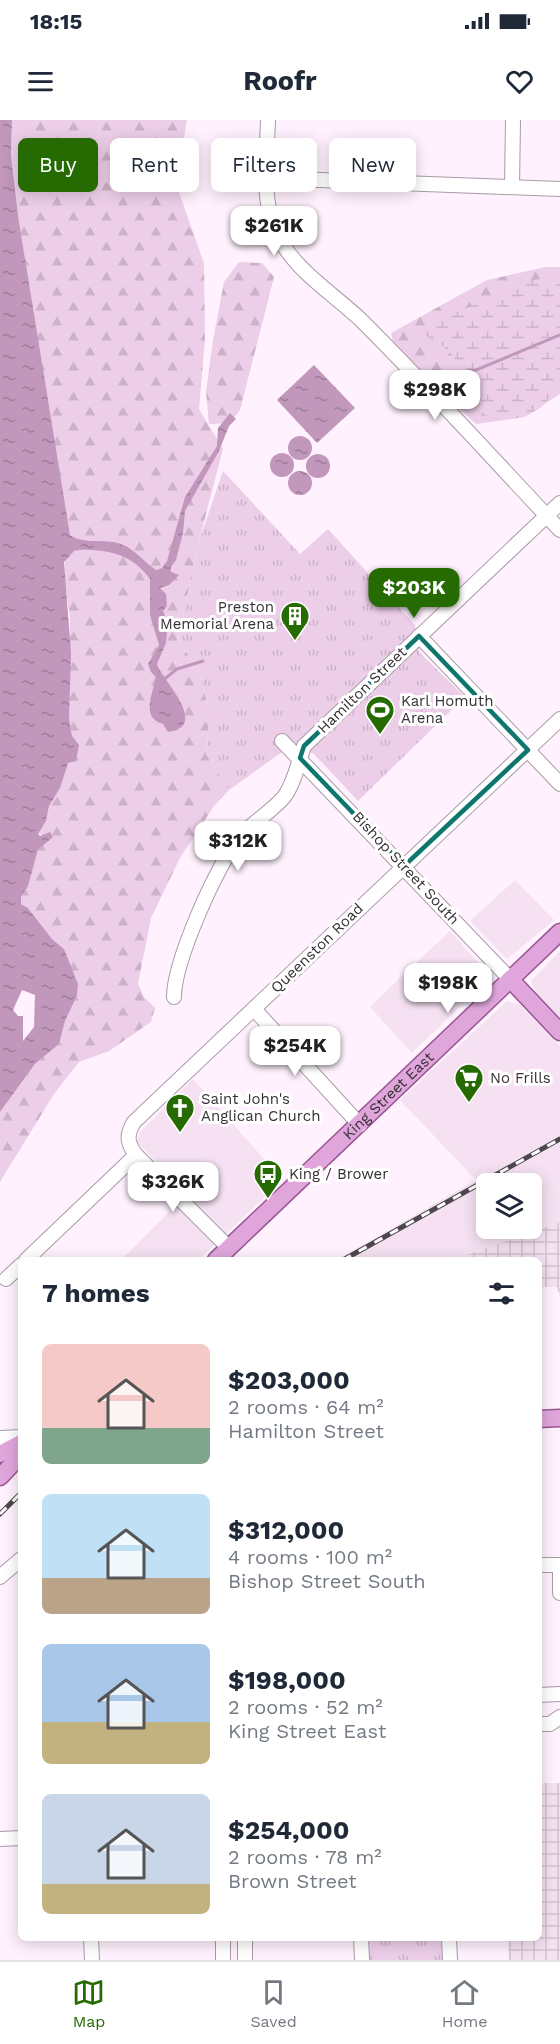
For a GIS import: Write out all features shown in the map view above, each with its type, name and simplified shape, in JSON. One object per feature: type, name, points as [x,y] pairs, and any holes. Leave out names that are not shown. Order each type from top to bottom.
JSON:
[{"type":"main road","name":"King Street East","points":[[219,1257],[560,932]]},
{"type":"main road","points":[[510,979],[560,1032]]},
{"type":"main road","points":[[542,1419],[560,1418]]},
{"type":"main road","points":[[0,1454],[18,1445]]},
{"type":"main road","points":[[0,1476],[18,1458]]},
{"type":"street","points":[[267,120],[267,138]]},
{"type":"street","points":[[512,187],[513,120]]},
{"type":"street","points":[[317,180],[560,189]]},
{"type":"street","points":[[268,192],[275,229],[288,251],[317,283],[360,319],[560,530]]},
{"type":"street","name":"Hamilton Street","points":[[300,758],[304,746],[560,503]]},
{"type":"street","points":[[419,636],[560,784]]},
{"type":"street","name":"Queenston Road","points":[[136,1155],[128,1140],[134,1122],[560,718]]},
{"type":"street","name":"Bishop Street South","points":[[282,741],[510,979]]},
{"type":"street","points":[[174,997],[174,984],[186,943],[220,871],[238,839],[284,796],[300,758]]},
{"type":"street","points":[[254,1009],[360,1125]]},
{"type":"street","points":[[29,1257],[136,1155],[229,1248]]},
{"type":"street","points":[[6,1279],[18,1268]]},
{"type":"street","points":[[0,1438],[18,1437]]},
{"type":"street","points":[[0,1577],[18,1562]]},
{"type":"street","points":[[542,1565],[560,1565],[560,1593]]},
{"type":"street","points":[[542,1695],[560,1694]]},
{"type":"street","points":[[542,1725],[550,1724],[560,1717]]},
{"type":"street","points":[[0,1839],[18,1838]]},
{"type":"street","points":[[91,1941],[92,1960]]},
{"type":"street","points":[[223,1941],[223,1960]]},
{"type":"street","points":[[245,1941],[245,1960]]},
{"type":"street","points":[[362,1941],[362,1960]]},
{"type":"street","points":[[449,1941],[450,1960]]},
{"type":"highlighted area","points":[[419,636],[528,750],[404,866],[300,758],[304,746]]},
{"type":"shaded area","points":[[515,880],[554,920],[507,959],[470,921]]},
{"type":"shaded area","points":[[450,931],[491,977],[412,1053],[370,1007],[406,972],[415,967],[414,965]]},
{"type":"shaded area","points":[[560,951],[560,1018],[536,993],[531,981]]},
{"type":"shaded area","points":[[507,1001],[520,1005],[560,1046],[560,1222],[542,1228],[542,1173],[476,1173],[476,1180],[400,1100]]},
{"type":"shaded area","points":[[193,1079],[283,1180],[201,1257],[124,1257],[178,1203],[183,1189],[137,1142],[139,1133]]},
{"type":"shaded area","points":[[476,1180],[476,1239],[512,1239],[461,1257],[342,1257]]},
{"type":"shaded area","points":[[560,1222],[560,1297],[557,1287],[542,1287],[542,1257],[461,1257],[512,1239],[542,1239],[542,1228]]},
{"type":"shaded area","points":[[542,1783],[560,1783],[560,1960],[509,1960],[508,1941],[542,1941]]},
{"type":"green space","points":[[12,120],[187,120],[184,138],[110,138],[110,192],[179,192],[204,263],[205,339],[199,409],[223,449],[199,541],[178,640],[198,669],[210,713],[206,754],[229,790],[214,806],[180,858],[151,918],[138,984],[144,997],[155,1008],[151,1022],[109,1051],[79,1062],[54,1094],[0,1182],[0,1112],[35,1064],[59,1044],[65,1021],[77,996],[64,949],[52,939],[28,908],[21,904],[21,897],[28,886],[38,850],[53,837],[38,834],[46,821],[49,806],[60,788],[72,736],[69,718],[70,617],[64,576],[67,531],[19,222],[11,156]]},
{"type":"green space","points":[[239,262],[262,263],[274,277],[240,410],[227,422],[209,424],[206,392],[213,340],[224,282]]},
{"type":"green space","points":[[546,267],[560,267],[560,394],[525,417],[476,424],[395,349],[391,333],[487,280]]},
{"type":"green space","points":[[560,276],[560,387],[541,407],[520,417],[498,419],[478,410],[464,391],[453,356],[415,330],[534,280]]},
{"type":"green space","points":[[223,471],[300,554],[328,529],[415,625],[420,653],[465,697],[358,801],[313,753],[282,752],[229,790],[206,754],[210,713],[198,669],[178,640],[199,541]]},
{"type":"green space","points":[[368,1941],[442,1941],[443,1960],[368,1960]]},
{"type":"water","points":[[0,120],[12,120],[11,156],[19,222],[70,535],[81,540],[121,544],[131,549],[156,570],[162,568],[167,561],[185,497],[217,446],[218,428],[230,413],[236,419],[229,426],[219,451],[185,511],[183,533],[176,560],[171,567],[171,572],[179,575],[169,585],[160,588],[166,594],[167,606],[163,611],[168,623],[166,643],[157,664],[180,701],[184,712],[185,721],[180,728],[168,732],[163,724],[156,721],[150,711],[156,677],[148,664],[159,645],[150,615],[150,579],[135,563],[126,558],[97,550],[75,550],[64,562],[71,653],[69,718],[72,736],[79,745],[76,761],[68,763],[60,788],[49,806],[46,821],[38,834],[40,836],[50,832],[53,837],[38,850],[28,886],[21,897],[21,904],[28,908],[52,939],[64,949],[78,984],[77,996],[65,1021],[59,1044],[35,1064],[0,1112]],"holes":[[[22,990],[35,995],[34,1027],[23,1041],[23,1016],[18,1016],[13,1010]]]},
{"type":"water","points":[[314,365],[355,408],[317,443],[277,400]]},
{"type":"water","points":[[300,436],[308,440],[312,448],[308,456],[300,460],[292,456],[288,448],[292,440]]},
{"type":"water","points":[[282,453],[290,457],[294,465],[290,473],[282,477],[274,473],[270,465],[274,457]]},
{"type":"water","points":[[318,454],[326,458],[330,466],[326,474],[318,478],[310,474],[306,466],[310,458]]},
{"type":"water","points":[[300,471],[308,475],[312,483],[308,491],[300,495],[292,491],[288,483],[292,475]]},
{"type":"waterway","points":[[451,373],[476,370],[560,335]]},
{"type":"waterway","points":[[162,681],[177,669],[203,661]]},
{"type":"railway","points":[[348,1257],[560,1139]]},
{"type":"railway","points":[[0,1514],[18,1496]]},
{"type":"place","name":"Preston Memorial Arena","points":[[295,642]]},
{"type":"place","name":"Karl Homuth Arena","points":[[380,736]]},
{"type":"place","name":"No Frills","points":[[469,1104]]},
{"type":"place","name":"Saint John's Anglican Church","points":[[180,1134]]},
{"type":"place","name":"King / Brower","points":[[268,1200]]}]
